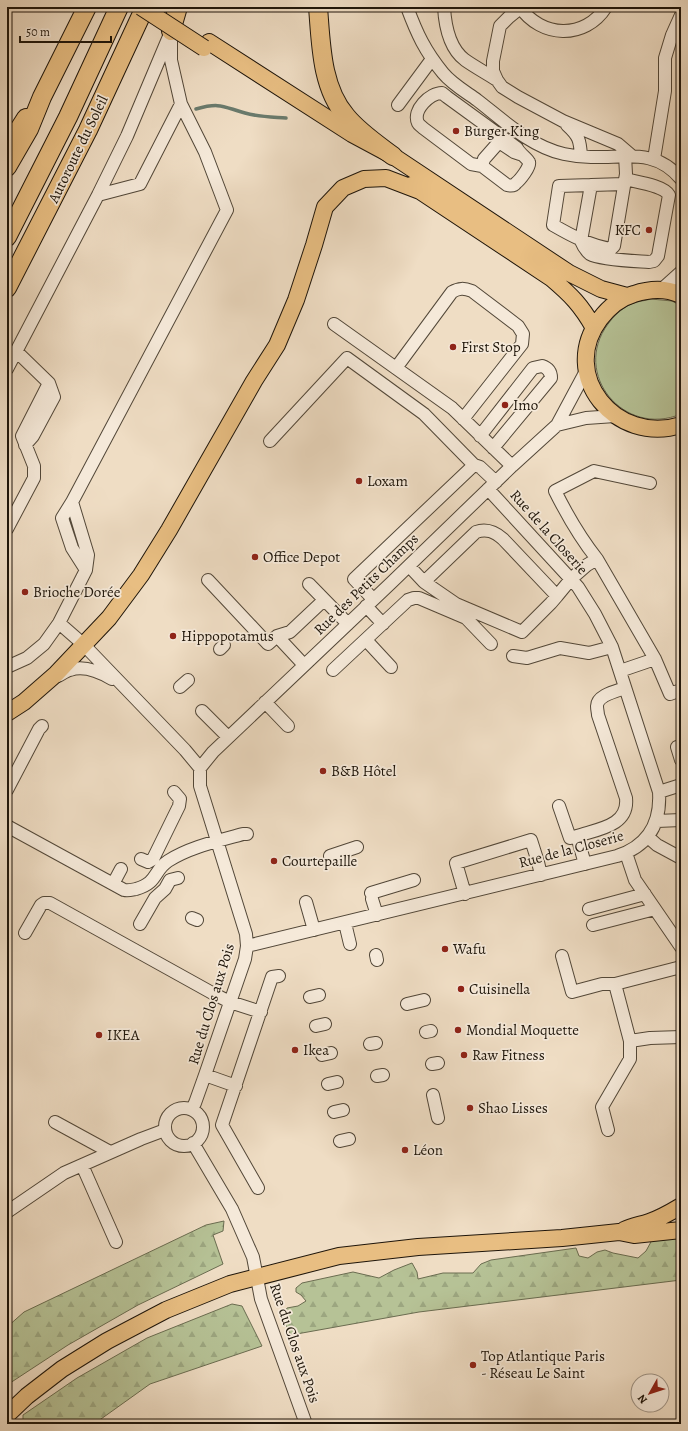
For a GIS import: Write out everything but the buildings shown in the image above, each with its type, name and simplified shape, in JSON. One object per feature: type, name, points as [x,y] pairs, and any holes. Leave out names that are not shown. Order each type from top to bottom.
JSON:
[{"type":"highway","points":[[7,167],[29,129],[42,97],[87,7]]},
{"type":"highway","name":"Autoroute du Soleil","points":[[7,237],[68,117],[118,7]]},
{"type":"highway","name":"Autoroute du Soleil","points":[[7,288],[88,130],[145,7]]},
{"type":"highway","points":[[171,31],[178,7]]},
{"type":"highway","points":[[318,7],[324,64],[331,90],[337,104],[354,125],[393,156]]},
{"type":"highway","points":[[7,139],[19,129],[42,97]]},
{"type":"main road","points":[[141,7],[207,45],[352,134],[393,156],[569,274],[601,288],[626,296]]},
{"type":"main road","points":[[155,7],[207,45],[386,165],[420,191],[551,278],[584,310],[594,328]]},
{"type":"main road","points":[[7,713],[24,702],[56,674],[109,618],[142,575],[254,381],[277,345],[296,300],[325,207],[343,188],[364,179],[386,178],[420,191]]},
{"type":"main road","points":[[681,295],[661,290],[643,291],[626,296],[607,309],[594,328],[587,348],[587,369],[592,387],[601,403],[615,416],[635,426],[658,430],[681,425]]},
{"type":"main road","points":[[619,1232],[632,1226],[664,1216],[681,1206]]},
{"type":"main road","points":[[7,1415],[27,1396],[62,1369],[107,1341],[166,1310],[230,1284],[339,1256],[410,1248],[562,1238],[619,1232],[634,1235],[681,1230]]},
{"type":"street","points":[[407,7],[416,33],[432,59],[445,75],[518,132],[544,148],[562,154],[591,157],[629,155],[654,159],[668,166],[681,179]]},
{"type":"street","points":[[444,7],[445,23],[450,39],[456,52],[464,59],[497,80],[510,92],[563,121],[618,144],[629,155]]},
{"type":"street","points":[[497,80],[493,71],[492,61],[500,26],[520,8],[531,20],[536,23],[546,28],[562,31],[579,29],[594,21],[606,7]]},
{"type":"street","points":[[654,159],[665,91],[665,58],[672,35],[681,16]]},
{"type":"street","points":[[7,668],[27,658],[44,644],[59,623],[86,570],[72,548],[62,518],[72,502],[227,210],[205,152],[181,104],[171,60],[171,31]]},
{"type":"street","points":[[7,369],[98,195],[127,136],[164,44],[171,31]]},
{"type":"street","points":[[398,105],[432,59]]},
{"type":"street","points":[[442,93],[516,148],[522,155],[530,163],[529,167],[516,184],[512,186],[507,185],[482,166],[471,164],[418,123],[418,113],[427,100],[434,94],[442,93]]},
{"type":"street","points":[[98,195],[140,184],[181,104]]},
{"type":"street","points":[[563,121],[577,135],[580,143],[580,156]]},
{"type":"street","points":[[482,166],[484,159],[499,142],[514,152],[522,155]]},
{"type":"street","points":[[522,155],[535,142]]},
{"type":"street","points":[[591,185],[581,241],[583,248],[590,254],[612,259],[649,262],[654,261],[658,256],[669,195],[666,190],[624,182],[559,186],[553,225],[581,241],[595,246],[611,249],[614,246],[624,182],[629,155]]},
{"type":"street","points":[[661,290],[681,272]]},
{"type":"street","points":[[396,368],[452,292],[458,289],[465,288],[472,291],[518,326],[523,334],[522,344],[463,419]]},
{"type":"street","points":[[334,324],[452,408],[512,466]]},
{"type":"street","points":[[7,529],[34,478],[34,466],[22,436],[49,384],[16,351]]},
{"type":"street","name":"Rue de la Closerie","points":[[247,946],[465,894],[626,853],[641,844],[648,837],[657,821],[660,803],[659,792],[612,647],[595,614],[578,587],[492,485],[480,467],[474,465],[424,414],[347,358],[270,441]]},
{"type":"street","points":[[480,436],[533,368],[542,366],[547,369],[551,378],[493,448]]},
{"type":"street","name":"Rue des Petits Champs","points":[[200,768],[208,757],[265,702],[512,466],[557,425],[587,369]]},
{"type":"street","name":"Rue des Petits Champs","points":[[557,425],[586,418],[615,416]]},
{"type":"street","points":[[383,624],[354,579],[474,465]]},
{"type":"street","points":[[650,483],[594,471],[555,491],[576,528],[597,559],[655,659],[670,694],[681,690]]},
{"type":"street","points":[[424,582],[476,532],[483,529],[495,532],[503,539],[557,596]]},
{"type":"street","points":[[409,566],[424,582],[456,604],[522,632],[551,603],[571,579],[587,565],[597,559]]},
{"type":"street","points":[[208,580],[268,644],[277,636],[290,632],[324,600]]},
{"type":"street","points":[[309,584],[348,624]]},
{"type":"street","points":[[333,670],[408,600],[414,598],[419,598],[466,618],[491,644]]},
{"type":"street","points":[[59,623],[83,644],[122,684],[200,768]]},
{"type":"street","points":[[277,636],[304,665]]},
{"type":"street","points":[[366,640],[391,667]]},
{"type":"street","points":[[514,656],[527,658],[560,648],[589,653],[612,647]]},
{"type":"street","points":[[620,671],[655,659]]},
{"type":"street","points":[[48,681],[70,669],[88,668],[102,673],[122,684]]},
{"type":"street","points":[[559,806],[570,838],[611,825],[619,820],[624,814],[627,806],[626,798],[598,716],[597,705],[599,700],[605,696],[625,688]]},
{"type":"street","points":[[265,702],[288,726]]},
{"type":"street","points":[[202,711],[228,738]]},
{"type":"street","points":[[8,793],[39,729],[42,726]]},
{"type":"street","points":[[677,747],[681,760]]},
{"type":"street","name":"Rue du Clos aux Pois","points":[[192,1109],[205,1076],[245,959],[247,946],[246,934],[200,786],[200,768]]},
{"type":"street","points":[[659,792],[681,785]]},
{"type":"street","points":[[141,859],[148,862],[152,859],[176,813],[180,801],[174,792]]},
{"type":"street","points":[[657,821],[681,820]]},
{"type":"street","points":[[7,826],[127,891],[143,887],[150,883],[166,862],[199,847],[247,834]]},
{"type":"street","points":[[577,836],[585,864]]},
{"type":"street","points":[[648,837],[657,845],[681,858]]},
{"type":"street","points":[[465,894],[456,863],[531,840],[541,875]]},
{"type":"street","points":[[330,856],[357,847]]},
{"type":"street","points":[[626,853],[635,880],[681,947]]},
{"type":"street","points":[[113,884],[121,869]]},
{"type":"street","points":[[140,924],[170,880],[178,878]]},
{"type":"street","points":[[377,915],[371,896],[414,880]]},
{"type":"street","points":[[143,887],[150,890],[157,899]]},
{"type":"street","points":[[589,909],[644,894]]},
{"type":"street","points":[[306,902],[314,930]]},
{"type":"street","points":[[25,933],[41,905],[44,903],[50,903],[230,1002],[264,1009]]},
{"type":"street","points":[[593,925],[655,909]]},
{"type":"street","points":[[345,923],[350,944]]},
{"type":"street","points":[[562,956],[572,992],[602,984],[615,984],[681,968]]},
{"type":"street","points":[[258,1188],[246,1161],[230,1135],[222,1126],[232,1105],[236,1086],[243,1073],[264,1009],[272,977],[279,976]]},
{"type":"street","points":[[608,1130],[602,1107],[630,1059],[630,1041],[615,984]]},
{"type":"street","points":[[407,1004],[424,1000]]},
{"type":"street","points":[[630,1041],[650,1038],[681,1037]]},
{"type":"street","points":[[205,1076],[236,1086]]},
{"type":"street","points":[[433,1095],[438,1118]]},
{"type":"street","points":[[180,1108],[192,1109],[200,1117],[202,1123],[201,1134],[193,1143],[188,1145],[176,1144],[171,1140],[165,1130],[167,1118],[175,1110],[180,1108]]},
{"type":"street","points":[[55,1122],[110,1152]]},
{"type":"street","points":[[7,1212],[64,1174],[110,1152],[165,1130]]},
{"type":"street","name":"Rue du Clos aux Pois","points":[[193,1143],[232,1209],[252,1258],[261,1300],[306,1424]]},
{"type":"street","points":[[82,1165],[116,1242]]},
{"type":"green space","points":[[651,299],[672,301],[681,306],[681,414],[660,419],[640,417],[623,409],[609,397],[600,381],[596,363],[598,343],[608,324],[613,318],[621,310],[631,304]]},
{"type":"green space","points":[[224,1221],[223,1231],[213,1235],[223,1264],[138,1305],[68,1345],[7,1385],[7,1327],[24,1312],[206,1225]]},
{"type":"green space","points":[[681,1236],[681,1280],[419,1312],[291,1335],[284,1318],[287,1308],[298,1306],[306,1301],[296,1292],[296,1288],[302,1283],[353,1272],[379,1278],[412,1263],[417,1272],[418,1279],[443,1273],[473,1273],[481,1264],[491,1260],[576,1248],[579,1256],[588,1258],[597,1252],[605,1250],[638,1258],[646,1251],[652,1240]]},
{"type":"green space","points":[[232,1304],[242,1306],[262,1346],[150,1384],[94,1424],[23,1423],[23,1415],[77,1378],[147,1338]]},
{"type":"waterway","points":[[196,109],[211,106],[222,106],[255,115],[286,118]]},
{"type":"place","name":"Burger King","points":[[456,131]]},
{"type":"place","name":"KFC","points":[[649,230]]},
{"type":"place","name":"First Stop","points":[[453,347]]},
{"type":"place","name":"Imo","points":[[505,405]]},
{"type":"place","name":"Loxam","points":[[359,481]]},
{"type":"place","name":"Office Depot","points":[[255,557]]},
{"type":"place","name":"Brioche Dorée","points":[[25,592]]},
{"type":"place","name":"Hippopotamus","points":[[173,636]]},
{"type":"place","name":"B&B Hôtel","points":[[323,771]]},
{"type":"place","name":"Courtepaille","points":[[274,861]]},
{"type":"place","name":"Wafu","points":[[445,949]]},
{"type":"place","name":"Cuisinella","points":[[461,989]]},
{"type":"place","name":"Mondial Moquette","points":[[458,1030]]},
{"type":"place","name":"IKEA","points":[[99,1035]]},
{"type":"place","name":"Ikea","points":[[295,1050]]},
{"type":"place","name":"Raw Fitness","points":[[464,1055]]},
{"type":"place","name":"Shao Lisses","points":[[470,1108]]},
{"type":"place","name":"Léon","points":[[405,1150]]},
{"type":"place","name":"Top Atlantique Paris - Réseau Le Saint","points":[[473,1365]]}]
